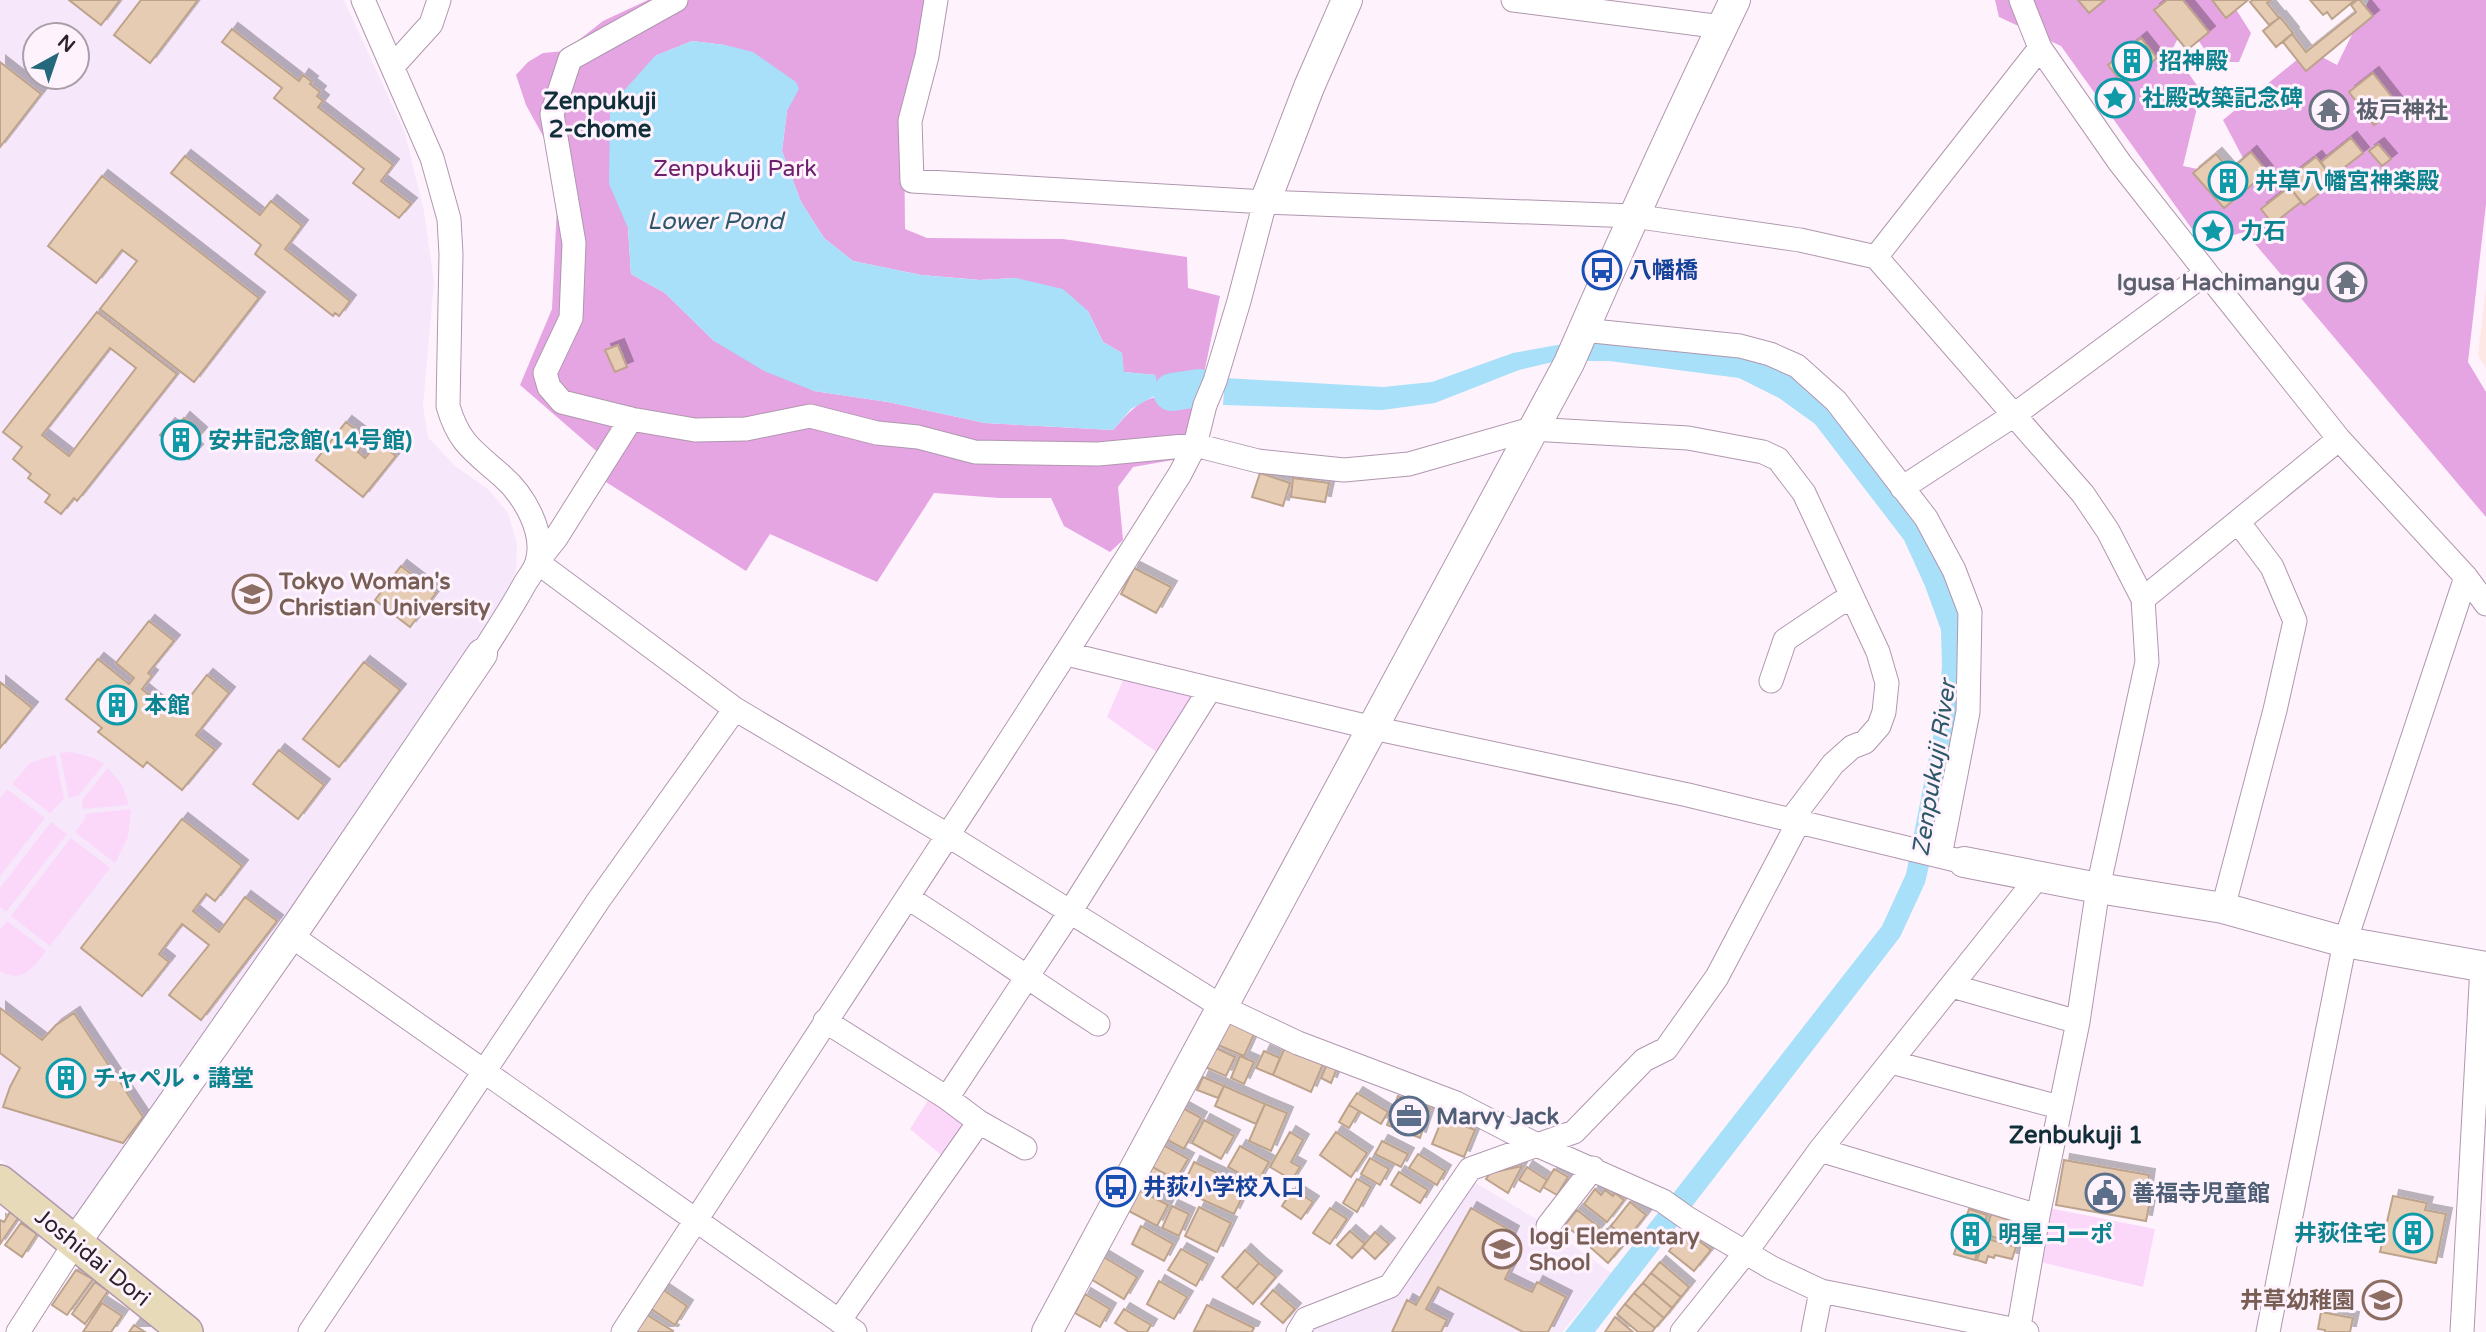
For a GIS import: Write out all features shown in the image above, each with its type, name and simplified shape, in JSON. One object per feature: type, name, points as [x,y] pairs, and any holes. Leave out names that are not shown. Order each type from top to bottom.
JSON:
[{"type":"main road","name":"Joshidai Dori","points":[[0,1182],[186,1332]]},
{"type":"street","points":[[363,0],[432,158],[449,219],[451,254],[447,406],[463,441],[517,490],[526,506],[537,538],[537,562]]},
{"type":"street","points":[[393,66],[431,24],[439,0]]},
{"type":"street","points":[[676,0],[570,59],[551,114],[574,243],[571,318],[545,373],[549,387],[562,402],[631,419],[695,430],[746,429],[810,416],[877,433],[918,437],[975,452],[1098,454],[1195,445],[1258,461],[1344,470],[1409,464],[1531,429],[1688,438],[1763,452],[1778,460],[1804,492],[1878,652],[1887,683],[1884,712],[1879,726],[1865,742],[1852,747],[1841,756],[1794,822],[1717,977],[1665,1049],[1644,1060],[1574,1132],[1470,1169],[1390,1286],[1306,1319],[1298,1332]]},
{"type":"street","points":[[537,562],[736,709],[949,836],[1223,1008],[1298,1043],[1456,1102],[1539,1146],[1663,1201],[1772,1268],[1821,1291],[2021,1331],[2038,1216],[2078,1022],[2098,888],[2147,662],[2144,599],[2108,531],[2083,494],[1876,257],[1800,240],[1633,216],[1265,202],[912,181],[910,121],[927,56],[936,0]]},
{"type":"street","points":[[624,1332],[1067,654],[1180,474],[1195,445],[1205,405],[1215,381],[1265,202],[1309,87],[1347,0]]},
{"type":"street","points":[[1513,0],[1722,27]]},
{"type":"street","points":[[1047,1332],[1223,1008],[1578,341],[1633,216],[1735,0]]},
{"type":"street","points":[[2021,0],[2040,48],[2120,163],[2339,439],[2466,577],[2486,604]]},
{"type":"street","points":[[1876,257],[2040,48]]},
{"type":"street","points":[[1902,488],[2014,415],[2206,272]]},
{"type":"street","points":[[1578,341],[1740,346],[1770,354],[1797,366],[1836,401],[1926,518],[1954,570],[1970,612],[1968,712],[1947,858]]},
{"type":"street","points":[[18,1332],[75,1243],[482,653],[537,562],[556,538],[631,419]]},
{"type":"street","points":[[2144,599],[2339,439]]},
{"type":"street","points":[[2223,908],[2275,710],[2295,621],[2272,567],[2239,523]]},
{"type":"street","points":[[2268,1332],[2345,942],[2466,577]]},
{"type":"street","points":[[1771,681],[1786,640],[1840,603],[1853,600]]},
{"type":"street","points":[[1067,654],[1373,728],[1688,794],[1947,858],[2098,888],[2223,908],[2345,942],[2484,967],[2462,1332]]},
{"type":"street","points":[[947,1098],[1070,912],[1210,689]]},
{"type":"street","points":[[310,1332],[644,835],[736,709]]},
{"type":"street","points":[[1682,1332],[1746,1252],[1820,1150],[2038,877]]},
{"type":"street","points":[[908,898],[1098,1024]]},
{"type":"street","points":[[290,935],[848,1328],[979,1122]]},
{"type":"street","points":[[1952,986],[2078,1022]]},
{"type":"street","points":[[825,1021],[947,1098],[979,1122],[1025,1148]]},
{"type":"street","points":[[1891,1062],[2059,1107]]},
{"type":"street","points":[[1820,1150],[2038,1216]]},
{"type":"street","points":[[1548,1226],[1593,1168]]},
{"type":"street","points":[[1813,1332],[1821,1291]]},
{"type":"shaded area","name":"Tokyo Woman's Christian University","points":[[0,0],[344,0],[405,133],[424,211],[434,282],[423,406],[428,437],[455,466],[488,489],[508,513],[517,544],[516,572],[493,616],[351,831],[75,1222],[0,1159]]},
{"type":"shaded area","points":[[648,0],[927,0],[904,121],[905,229],[927,238],[1063,239],[1187,257],[1188,288],[1220,296],[1194,422],[1173,460],[1133,467],[1118,487],[1123,540],[1110,552],[1064,526],[1051,498],[999,498],[934,493],[877,582],[770,534],[746,571],[606,482],[609,462],[520,385],[552,309],[559,165],[526,105],[516,75],[528,62],[543,53],[565,51],[603,21]],"holes":[[[692,41],[725,45],[787,111],[782,151],[801,202],[824,238],[853,261],[921,275],[980,280],[1016,278],[1088,311],[1103,342],[1122,353],[1123,372],[1156,375],[1156,387],[1172,397],[1162,396],[1146,400],[1113,430],[985,423],[888,402],[814,391],[714,341],[665,293],[631,274],[628,228],[655,56]]]},
{"type":"shaded area","name":"Igusa Hachimangu","points":[[1995,0],[2230,0],[2251,33],[2239,62],[2213,62],[2186,22],[2172,50],[2201,91],[2183,166],[2232,176],[2243,158],[2223,120],[2309,50],[2337,65],[2369,0],[2486,0],[2486,204],[2468,362],[2486,392],[2486,517],[2245,232],[2202,243],[2061,46],[1999,17]]},
{"type":"shaded area","points":[[2486,287],[2486,368],[2478,355]]},
{"type":"shaded area","points":[[1124,678],[1197,695],[1158,753],[1107,717]]},
{"type":"shaded area","points":[[71,752],[94,758],[104,764],[78,796],[69,798],[60,753]]},
{"type":"shaded area","points":[[55,755],[64,799],[50,813],[12,784],[30,763]]},
{"type":"shaded area","points":[[108,768],[122,785],[129,805],[83,809],[82,800]]},
{"type":"shaded area","points":[[7,789],[45,818],[0,876],[0,799]]},
{"type":"shaded area","points":[[131,809],[128,837],[115,863],[75,832],[85,819],[85,814]]},
{"type":"shaded area","points":[[51,822],[67,834],[6,912],[0,907],[0,888]]},
{"type":"shaded area","points":[[71,838],[110,868],[50,946],[11,916]]},
{"type":"shaded area","points":[[7,921],[46,951],[32,968],[21,975],[8,975],[0,971],[0,930]]},
{"type":"shaded area","points":[[932,1094],[970,1123],[946,1159],[910,1129]]},
{"type":"shaded area","name":"Iogi Elementary Shool","points":[[1471,1180],[1548,1226],[1611,1273],[1562,1332],[1308,1332],[1311,1326],[1396,1293]]},
{"type":"shaded area","points":[[2049,1208],[2155,1229],[2143,1287],[2037,1261]]},
{"type":"water","name":"Lower Pond","points":[[692,41],[753,52],[796,82],[799,89],[787,111],[782,151],[801,202],[824,238],[853,261],[921,275],[980,280],[1016,278],[1063,289],[1088,311],[1103,342],[1122,353],[1124,372],[1156,375],[1156,387],[1172,389],[1173,397],[1156,395],[1131,409],[1113,430],[985,423],[888,402],[814,391],[764,371],[714,341],[665,293],[631,274],[628,228],[609,184],[610,106],[655,56]]},
{"type":"water","points":[[1602,337],[1742,354],[1793,377],[1831,406],[1927,532],[1965,620],[1966,707],[1925,883],[1900,937],[1595,1332],[1565,1332],[1882,926],[1906,874],[1939,707],[1941,630],[1925,586],[1904,540],[1815,424],[1779,398],[1739,378],[1609,361],[1557,361],[1519,370],[1435,403],[1382,410],[1223,405],[1225,378],[1383,387],[1432,382],[1513,353]]},
{"type":"building","points":[[69,0],[120,0],[101,25]]},
{"type":"building","points":[[141,0],[198,0],[150,63],[114,35]]},
{"type":"building","points":[[2078,0],[2105,0],[2089,13]]},
{"type":"building","points":[[2167,0],[2183,0],[2209,32],[2187,50],[2154,10]]},
{"type":"building","points":[[2212,0],[2248,0],[2226,18]]},
{"type":"building","points":[[2271,0],[2267,3],[2279,18],[2269,25],[2250,2]]},
{"type":"building","points":[[2310,0],[2355,0],[2332,19],[2327,12],[2323,15]]},
{"type":"building","points":[[2360,0],[2373,16],[2306,71],[2283,42],[2292,34],[2306,52],[2356,12],[2351,5]]},
{"type":"building","points":[[2280,17],[2293,33],[2276,47],[2263,31]]},
{"type":"building","points":[[232,29],[299,81],[303,75],[312,82],[310,84],[320,92],[317,96],[323,101],[318,107],[393,165],[381,181],[411,204],[399,218],[353,183],[364,169],[274,98],[282,88],[222,42]]},
{"type":"building","name":"招神殿","points":[[2141,38],[2157,58],[2124,85],[2108,65]]},
{"type":"building","points":[[0,62],[21,78],[21,91],[37,91],[41,94],[0,147]]},
{"type":"building","points":[[2373,73],[2399,106],[2374,125],[2349,92]]},
{"type":"building","points":[[2351,138],[2363,153],[2332,177],[2321,162]]},
{"type":"building","points":[[2378,144],[2391,159],[2382,166],[2369,151]]},
{"type":"building","name":"井草八幡宮神楽殿","points":[[2251,152],[2267,172],[2224,208],[2193,173],[2216,154],[2230,170]]},
{"type":"building","points":[[185,156],[260,215],[271,201],[302,226],[285,249],[350,301],[339,316],[335,313],[333,316],[255,254],[261,245],[171,173]]},
{"type":"building","points":[[2316,157],[2335,181],[2304,205],[2285,181]]},
{"type":"building","points":[[102,176],[259,298],[194,382],[100,309],[137,261],[122,250],[96,283],[48,246]]},
{"type":"building","points":[[2289,187],[2301,202],[2273,224],[2261,209]]},
{"type":"building","points":[[97,312],[177,374],[77,501],[74,498],[61,514],[45,502],[50,495],[28,478],[31,474],[13,459],[22,447],[3,432]],"holes":[[[110,348],[136,368],[69,456],[42,435]]]},
{"type":"building","points":[[618,345],[627,367],[615,372],[605,350]]},
{"type":"building","name":"安井記念館(14号館)","points":[[184,418],[201,433],[191,445],[197,450],[189,459],[160,435],[169,424],[176,429]]},
{"type":"building","points":[[346,422],[368,439],[358,452],[365,458],[378,442],[396,456],[363,497],[316,460]]},
{"type":"building","points":[[1260,473],[1290,483],[1283,506],[1252,497]]},
{"type":"building","points":[[1293,478],[1329,483],[1325,502],[1291,497]]},
{"type":"building","points":[[401,566],[436,593],[410,627],[375,600]]},
{"type":"building","points":[[1134,568],[1171,587],[1156,613],[1121,594]]},
{"type":"building","name":"本館","points":[[149,621],[174,641],[148,673],[152,676],[142,689],[172,714],[175,710],[178,712],[207,675],[229,693],[196,735],[215,750],[182,790],[147,762],[143,767],[98,732],[102,728],[66,699],[98,659],[129,684],[134,678],[116,663]]},
{"type":"building","points":[[364,662],[400,690],[339,767],[303,739]]},
{"type":"building","points":[[0,682],[32,708],[0,748]]},
{"type":"building","points":[[279,750],[324,785],[298,819],[253,784]]},
{"type":"building","points":[[182,819],[242,866],[215,901],[206,894],[193,911],[219,932],[245,897],[277,921],[201,1020],[169,995],[209,945],[182,924],[159,954],[169,962],[142,996],[81,948]]},
{"type":"building","name":"チャペル・講堂","points":[[0,1008],[42,1040],[56,1025],[74,1013],[143,1117],[123,1143],[3,1107],[20,1068],[0,1053]]},
{"type":"building","points":[[1229,1021],[1255,1032],[1244,1056],[1218,1045]]},
{"type":"building","points":[[1214,1047],[1235,1057],[1226,1076],[1205,1067]]},
{"type":"building","points":[[1285,1047],[1323,1064],[1311,1092],[1273,1075]]},
{"type":"building","points":[[1264,1051],[1280,1058],[1273,1075],[1256,1068]]},
{"type":"building","points":[[1240,1056],[1254,1062],[1244,1084],[1231,1078]]},
{"type":"building","points":[[1327,1064],[1337,1068],[1331,1083],[1321,1078]]},
{"type":"building","points":[[1203,1077],[1224,1086],[1218,1098],[1197,1090]]},
{"type":"building","points":[[1224,1086],[1265,1104],[1256,1124],[1215,1106]]},
{"type":"building","points":[[1357,1093],[1388,1112],[1381,1124],[1349,1105]]},
{"type":"building","points":[[1398,1096],[1430,1108],[1420,1138],[1387,1125]]},
{"type":"building","points":[[1265,1104],[1287,1113],[1271,1151],[1249,1141]]},
{"type":"building","points":[[1349,1105],[1359,1111],[1349,1128],[1339,1122]]},
{"type":"building","points":[[1181,1107],[1201,1118],[1184,1149],[1164,1138]]},
{"type":"building","points":[[1443,1117],[1475,1130],[1464,1157],[1432,1144]]},
{"type":"building","points":[[1204,1120],[1234,1136],[1221,1159],[1192,1143]]},
{"type":"building","points":[[1290,1132],[1303,1140],[1291,1162],[1300,1167],[1292,1180],[1270,1167]]},
{"type":"building","points":[[1336,1132],[1367,1153],[1351,1177],[1320,1155]]},
{"type":"building","points":[[1382,1141],[1408,1154],[1401,1167],[1375,1154]]},
{"type":"building","points":[[1163,1145],[1188,1159],[1176,1180],[1151,1166]]},
{"type":"building","points":[[1240,1146],[1269,1162],[1257,1183],[1228,1167]]},
{"type":"building","points":[[1418,1154],[1445,1171],[1437,1185],[1409,1168]]},
{"type":"building","points":[[1370,1158],[1389,1169],[1380,1185],[1361,1174]]},
{"type":"building","name":"善福寺児童館","points":[[2064,1160],[2149,1175],[2147,1189],[2152,1190],[2146,1221],[2056,1205]]},
{"type":"building","points":[[1194,1162],[1247,1187],[1234,1214],[1181,1190]]},
{"type":"building","points":[[1151,1166],[1176,1180],[1170,1191],[1145,1178]]},
{"type":"building","points":[[1522,1166],[1508,1193],[1486,1179],[1490,1173]]},
{"type":"building","points":[[1527,1167],[1547,1180],[1540,1192],[1519,1180]]},
{"type":"building","points":[[1554,1169],[1568,1177],[1557,1195],[1543,1187]]},
{"type":"building","points":[[1399,1172],[1428,1190],[1420,1203],[1391,1185]]},
{"type":"building","points":[[1357,1179],[1371,1187],[1357,1212],[1343,1203]]},
{"type":"building","points":[[1137,1189],[1168,1205],[1157,1226],[1127,1210]]},
{"type":"building","points":[[1293,1189],[1313,1202],[1301,1219],[1282,1206]]},
{"type":"building","points":[[1595,1189],[1601,1195],[1605,1190],[1624,1200],[1607,1222],[1584,1204]]},
{"type":"building","name":"井荻住宅","points":[[2393,1196],[2427,1203],[2425,1210],[2446,1214],[2436,1263],[2380,1252]]},
{"type":"building","points":[[1630,1202],[1646,1215],[1627,1239],[1611,1226]]},
{"type":"building","points":[[1172,1206],[1189,1214],[1179,1236],[1162,1228]]},
{"type":"building","points":[[1199,1207],[1231,1223],[1217,1252],[1185,1236]]},
{"type":"building","points":[[1330,1208],[1347,1219],[1330,1244],[1313,1233]]},
{"type":"building","points":[[1471,1208],[1513,1232],[1499,1262],[1510,1269],[1505,1279],[1532,1292],[1537,1282],[1566,1297],[1548,1332],[1523,1332],[1438,1287],[1426,1309],[1447,1320],[1441,1332],[1392,1332],[1407,1300],[1416,1305]]},
{"type":"building","name":"明星コーポ","points":[[1969,1209],[1987,1215],[1975,1260],[1954,1254]]},
{"type":"building","points":[[1577,1210],[1600,1228],[1588,1243],[1565,1225]]},
{"type":"building","points":[[10,1212],[18,1218],[0,1244],[0,1220],[4,1222]]},
{"type":"building","points":[[1991,1214],[2021,1224],[2017,1236],[2001,1231],[1999,1239],[1985,1234]]},
{"type":"building","points":[[21,1223],[37,1234],[22,1257],[5,1245]]},
{"type":"building","points":[[1141,1226],[1173,1244],[1164,1261],[1132,1244]]},
{"type":"building","points":[[1607,1229],[1624,1244],[1608,1263],[1591,1248]]},
{"type":"building","points":[[1685,1230],[1711,1250],[1694,1271],[1669,1251]]},
{"type":"building","points":[[1350,1231],[1365,1244],[1352,1258],[1337,1245]]},
{"type":"building","points":[[1375,1232],[1389,1244],[1375,1259],[1362,1247]]},
{"type":"building","points":[[1984,1238],[2016,1247],[2012,1259],[1995,1255],[1994,1258],[1988,1256],[1986,1263],[1977,1260]]},
{"type":"building","points":[[1181,1249],[1208,1264],[1196,1286],[1168,1270]]},
{"type":"building","points":[[1245,1250],[1259,1263],[1236,1289],[1222,1277]]},
{"type":"building","points":[[1102,1256],[1137,1277],[1124,1299],[1089,1278]]},
{"type":"building","points":[[1660,1262],[1689,1287],[1681,1297],[1651,1273]]},
{"type":"building","points":[[1259,1263],[1276,1277],[1253,1304],[1236,1289]]},
{"type":"building","points":[[76,1270],[93,1279],[67,1315],[52,1305]]},
{"type":"building","points":[[1651,1273],[1681,1297],[1672,1308],[1643,1283]]},
{"type":"building","points":[[1159,1281],[1187,1297],[1174,1319],[1147,1304]]},
{"type":"building","points":[[95,1282],[108,1291],[85,1324],[72,1314]]},
{"type":"building","points":[[1643,1283],[1672,1308],[1664,1318],[1634,1293]]},
{"type":"building","points":[[659,1287],[687,1306],[675,1325],[647,1306]]},
{"type":"building","points":[[1273,1290],[1295,1309],[1283,1323],[1261,1304]]},
{"type":"building","points":[[1634,1293],[1664,1318],[1655,1328],[1625,1304]]},
{"type":"building","points":[[1085,1294],[1110,1309],[1100,1327],[1075,1313]]},
{"type":"building","points":[[102,1303],[122,1316],[111,1332],[83,1332]]},
{"type":"building","points":[[1625,1304],[1655,1328],[1652,1332],[1638,1332],[1617,1314]]},
{"type":"building","points":[[1207,1305],[1254,1328],[1252,1332],[1194,1331]]},
{"type":"building","points":[[1124,1309],[1151,1325],[1147,1332],[1129,1332],[1115,1323]]},
{"type":"building","points":[[2321,1312],[2353,1318],[2350,1332],[2325,1332],[2318,1329]]},
{"type":"building","points":[[644,1313],[673,1331],[634,1332]]},
{"type":"building","points":[[1615,1317],[1633,1332],[1605,1332]]},
{"type":"building","points":[[134,1325],[145,1332],[129,1332]]},
{"type":"waterway","name":"Zenpukuji River","points":[[1172,392],[1199,388]]},
{"type":"place","name":"招神殿","points":[[2132,61]]},
{"type":"place","name":"社殿改築記念碑","points":[[2115,98]]},
{"type":"place","name":"鿆戸神社","points":[[2329,110]]},
{"type":"place","name":"井草八幡宮神楽殿","points":[[2228,181]]},
{"type":"place","name":"力石","points":[[2213,231]]},
{"type":"place","name":"八幡橋","points":[[1602,270]]},
{"type":"place","name":"Igusa Hachimangu","points":[[2347,282]]},
{"type":"place","name":"安井記念館(14号館)","points":[[181,440]]},
{"type":"place","name":"Tokyo Woman's Christian University","points":[[252,594]]},
{"type":"place","name":"本館","points":[[117,705]]},
{"type":"place","name":"チャペル・講堂","points":[[66,1078]]},
{"type":"place","name":"Marvy Jack","points":[[1409,1116]]},
{"type":"place","name":"井荻小学校入口","points":[[1116,1187]]},
{"type":"place","name":"善福寺児童館","points":[[2105,1193]]},
{"type":"place","name":"井荻住宅","points":[[2413,1233]]},
{"type":"place","name":"明星コーポ","points":[[1971,1234]]},
{"type":"place","name":"Iogi Elementary Shool","points":[[1502,1249]]},
{"type":"place","name":"井草幼稚園","points":[[2382,1300]]},
{"type":"district","name":"Zenpukuji 2-chome","points":[[600,115]]},
{"type":"district","name":"Zenbukuji 1","points":[[2076,1135]]},
{"type":"park label","name":"Zenpukuji Park","points":[[735,168]]}]
